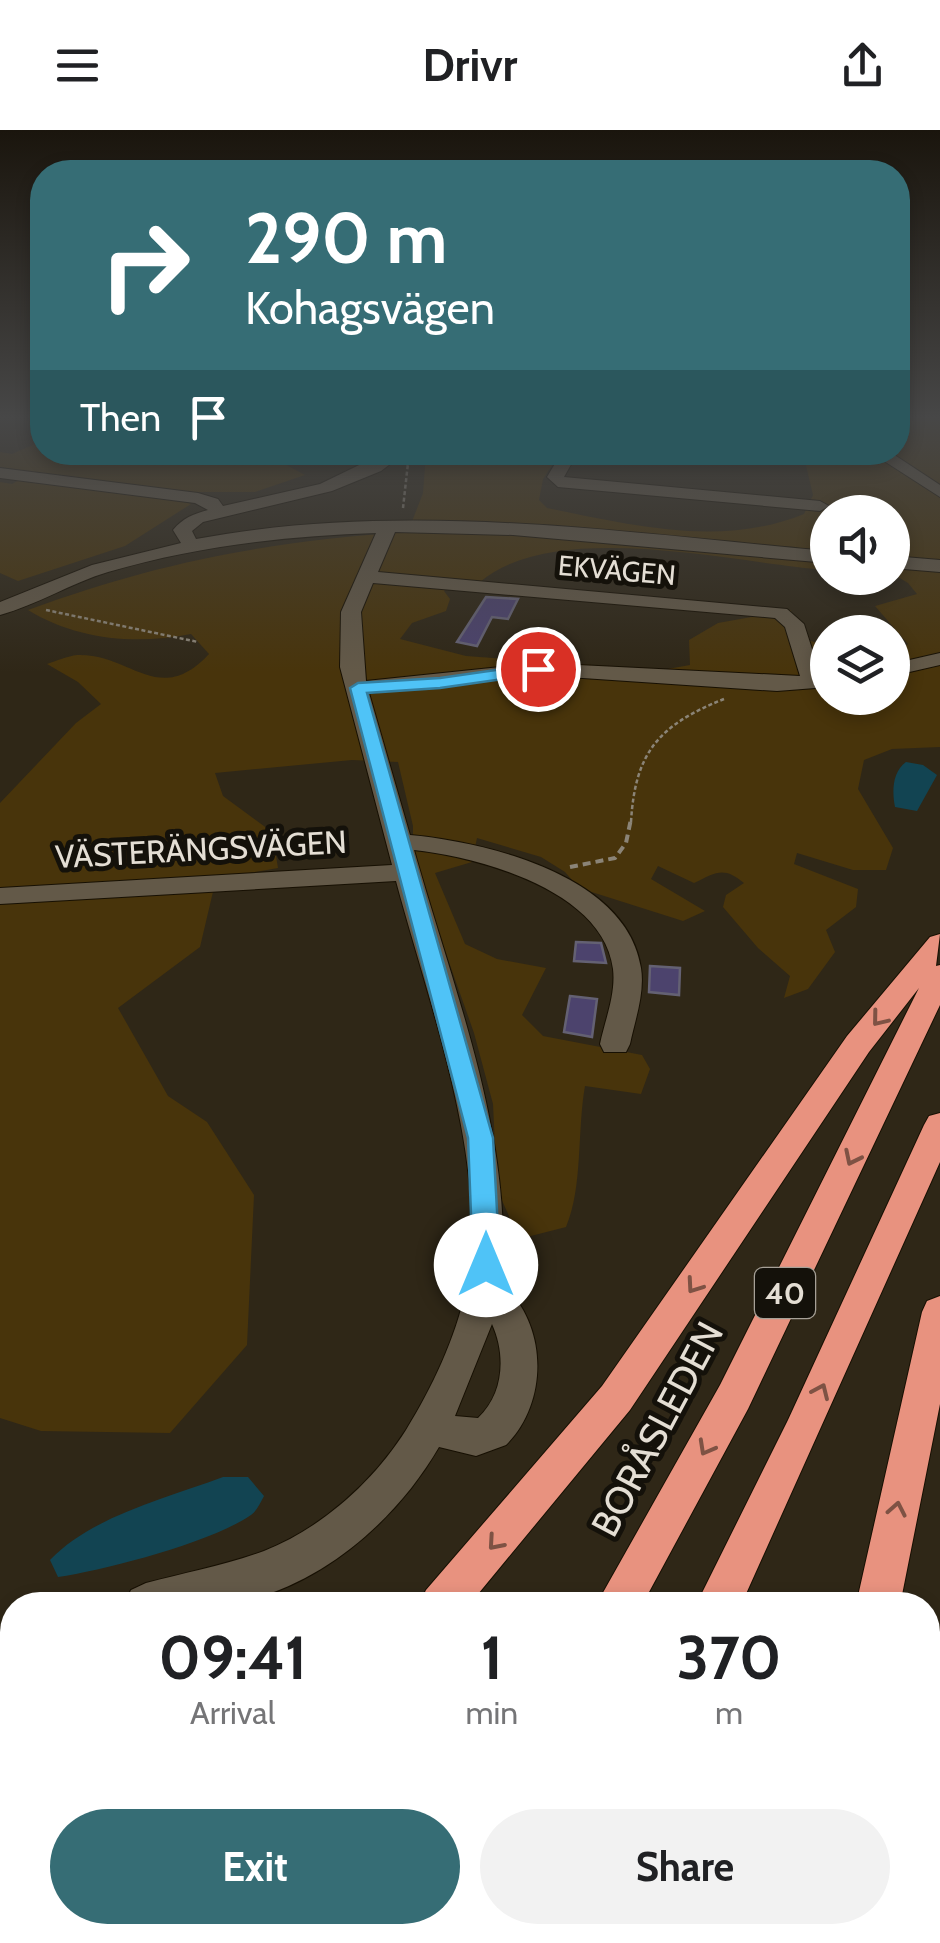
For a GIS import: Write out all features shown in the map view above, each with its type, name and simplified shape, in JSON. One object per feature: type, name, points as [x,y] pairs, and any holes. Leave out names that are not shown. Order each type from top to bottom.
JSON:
[{"type":"highway","points":[[453,1592],[616,1398],[858,1044],[940,943]]},
{"type":"highway","name":"BORÅSLEDEN","points":[[625,1592],[734,1397],[940,975]]},
{"type":"highway","name":"40","points":[[724,1592],[802,1432],[940,1126]]},
{"type":"highway","points":[[881,1592],[940,1312]]},
{"type":"street","points":[[209,503],[218,512]]},
{"type":"street","points":[[191,545],[183,534],[185,526],[218,512],[266,503]]},
{"type":"street","points":[[783,503],[810,505]]},
{"type":"street","points":[[192,1592],[269,1570],[318,1546],[358,1516],[400,1476],[431,1425],[461,1362],[484,1290],[488,1240],[480,1138],[358,688],[349,626],[351,612],[395,524]]},
{"type":"street","points":[[5,606],[114,564],[191,545],[300,528],[395,524],[810,556]]},
{"type":"street","points":[[910,564],[940,566]]},
{"type":"street","name":"EKVÄGEN","points":[[368,577],[780,613],[794,624],[810,659]]},
{"type":"street","points":[[910,666],[940,659]]},
{"type":"street","points":[[358,688],[440,683],[538,669],[777,685],[810,682]]},
{"type":"street","name":"VÄSTERÄNGSVÄGEN","points":[[0,896],[484,851],[554,878],[619,939],[628,971],[614,1044]]},
{"type":"street","points":[[431,1425],[462,1438],[486,1436],[502,1422],[519,1390],[519,1344],[501,1302],[484,1290]]},
{"type":"path","points":[[395,524],[400,503]]},
{"type":"path","points":[[5,606],[198,642]]},
{"type":"path","points":[[523,864],[554,868],[613,860],[627,839],[637,775],[661,734],[688,714],[777,685]]},
{"type":"shaded area","points":[[0,503],[191,504],[125,546],[18,581],[0,573]]},
{"type":"shaded area","points":[[419,503],[542,503],[547,508],[644,526],[708,532],[772,524],[804,514],[810,503],[810,568],[647,549],[553,552],[513,563],[480,582],[457,580],[444,591],[450,599],[446,611],[412,623],[400,639],[466,656],[662,670],[690,665],[689,640],[718,623],[791,610],[795,636],[810,641],[810,715],[910,715],[910,615],[883,615],[875,606],[917,594],[910,585],[910,503],[940,503],[940,747],[892,749],[864,760],[858,789],[893,848],[886,870],[853,870],[797,853],[794,864],[858,889],[856,907],[826,930],[835,952],[808,989],[784,998],[790,976],[758,948],[723,907],[726,895],[744,883],[731,874],[714,874],[694,883],[658,866],[651,879],[705,911],[683,921],[579,888],[565,872],[541,857],[477,838],[472,862],[435,873],[465,944],[497,959],[546,968],[522,1015],[543,1036],[642,1055],[650,1069],[641,1094],[585,1086],[575,1194],[566,1227],[519,1239],[497,1189],[493,1104],[474,1033],[413,860],[413,826],[398,762],[352,760],[215,773],[223,796],[272,832],[278,868],[216,879],[200,947],[118,1008],[168,1096],[207,1122],[254,1195],[247,1345],[170,1433],[41,1431],[0,1418],[0,803],[76,723],[101,704],[78,682],[47,664],[77,655],[96,657],[160,678],[175,677],[209,654],[191,634],[149,639],[107,637],[66,628],[28,610],[123,579],[215,556],[309,541],[408,532]]},
{"type":"water","points":[[906,762],[923,765],[937,775],[917,811],[895,807],[893,789]]},
{"type":"water","points":[[223,1477],[248,1477],[264,1496],[251,1515],[158,1554],[58,1577],[50,1560],[87,1531],[131,1510]]},
{"type":"building","points":[[486,597],[518,599],[508,619],[492,617],[477,646],[457,642]]},
{"type":"building","points":[[576,942],[601,943],[606,963],[574,961]]},
{"type":"building","points":[[650,966],[680,968],[679,995],[649,992]]},
{"type":"building","points":[[570,996],[597,999],[592,1037],[564,1032]]},
{"type":"route","points":[[486,1265],[488,1240],[480,1138],[358,688],[393,688],[538,669]]}]
